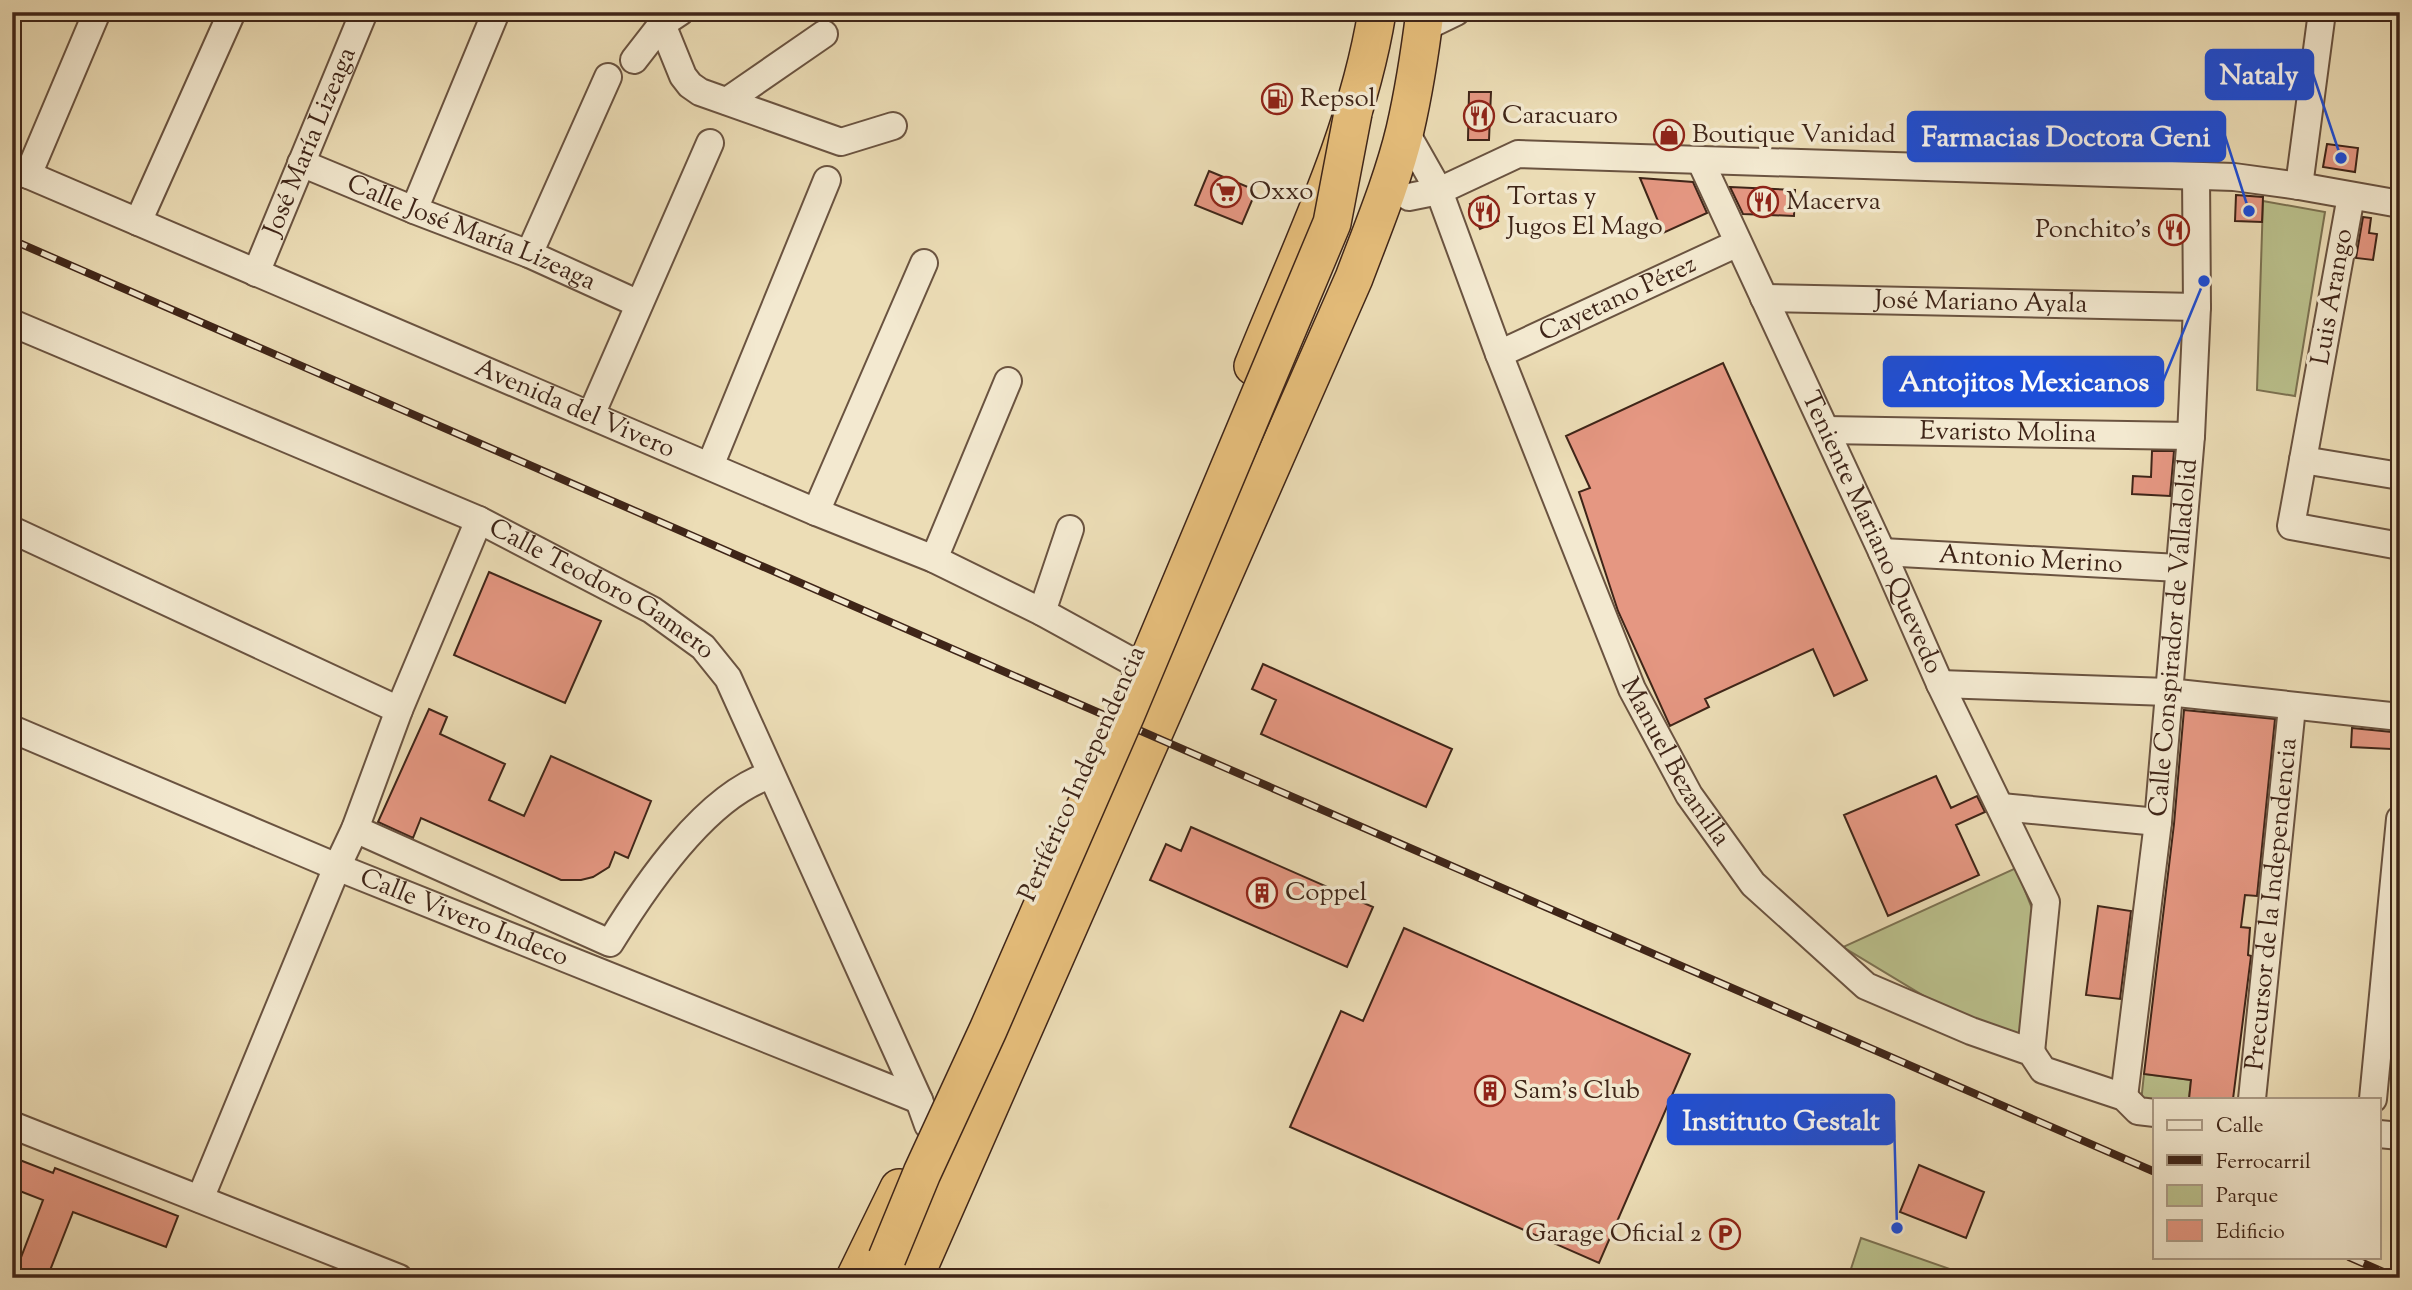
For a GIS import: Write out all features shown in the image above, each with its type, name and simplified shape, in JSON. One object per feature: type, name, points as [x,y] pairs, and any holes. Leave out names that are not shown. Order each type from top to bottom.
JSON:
[{"type":"highway","points":[[1399,190],[1405,131],[1420,60],[1424,20]]},
{"type":"highway","points":[[901,1278],[1128,735],[1332,223],[1353,113],[1365,78],[1371,21]]},
{"type":"highway","name":"Periférico Independencia","points":[[914,1278],[1128,735],[1133,662],[1321,202],[1353,113]]},
{"type":"highway","points":[[872,1278],[887,1258],[922,1173],[988,1030],[1346,273],[1377,181],[1405,131]]},
{"type":"highway","name":"Periférico Independencia","points":[[855,1278],[924,1112],[1128,735],[1399,190]]},
{"type":"street","points":[[20,171],[97,12]]},
{"type":"street","points":[[138,222],[232,12]]},
{"type":"street","name":"José María Lizeaga","points":[[256,274],[364,12]]},
{"type":"street","points":[[414,210],[496,12]]},
{"type":"street","points":[[1424,20],[1456,12]]},
{"type":"street","points":[[2299,186],[2322,12]]},
{"type":"street","points":[[634,60],[666,16]]},
{"type":"street","points":[[666,16],[683,76],[700,92],[841,142],[893,126]]},
{"type":"street","points":[[727,101],[824,34]]},
{"type":"street","points":[[529,254],[608,77]]},
{"type":"street","name":"Manuel Bezanilla","points":[[1405,131],[1439,191],[1499,354],[1632,689],[1689,795],[1753,884],[1866,986],[1970,1031],[2031,1052],[2043,1070],[2124,1097],[2138,1111],[2153,1113]]},
{"type":"street","points":[[591,415],[710,143]]},
{"type":"street","points":[[1399,190],[1439,191],[1518,154],[1701,162],[2234,177],[2400,204]]},
{"type":"street","name":"Teniente Mariano Quevedo","points":[[1701,162],[1882,552],[1940,684],[2046,902],[2031,1052]]},
{"type":"street","name":"Calle José María Lizeaga","points":[[301,163],[529,254],[639,304]]},
{"type":"street","name":"Avenida del Vivero","points":[[20,171],[816,512],[933,559],[1042,612],[1133,662]]},
{"type":"street","name":"Calle Conspirador de Valladolid","points":[[2124,1097],[2158,822],[2191,436],[2197,307],[2196,176]]},
{"type":"street","points":[[709,466],[827,180]]},
{"type":"street","name":"Luis Arango","points":[[2351,196],[2291,526],[2400,546]]},
{"type":"street","name":"Cayetano Pérez","points":[[1499,354],[1738,243]]},
{"type":"street","points":[[816,512],[924,263]]},
{"type":"street","name":"José Mariano Ayala","points":[[1764,298],[2197,307]]},
{"type":"street","name":"Calle Teodoro Gamero","points":[[13,326],[479,520],[652,610],[702,647],[728,678],[924,1112]]},
{"type":"street","points":[[933,559],[1008,381]]},
{"type":"street","name":"Evaristo Molina","points":[[1826,430],[2191,436]]},
{"type":"street","points":[[2303,460],[2400,476]]},
{"type":"street","points":[[200,1199],[355,829],[399,710],[479,520]]},
{"type":"street","points":[[1042,612],[1070,529]]},
{"type":"street","points":[[12,530],[399,710]]},
{"type":"street","name":"Antonio Merino","points":[[1882,552],[2179,568]]},
{"type":"street","points":[[1940,684],[2168,692],[2400,717]]},
{"type":"street","name":"Precursor de la Independencia","points":[[2252,1098],[2292,707]]},
{"type":"street","name":"Calle Vivero Indeco","points":[[12,729],[924,1112]]},
{"type":"street","points":[[355,829],[610,943],[691,830],[754,780],[771,775]]},
{"type":"street","points":[[2001,807],[2158,822]]},
{"type":"street","points":[[2373,1098],[2400,820]]},
{"type":"street","points":[[12,1125],[399,1278]]},
{"type":"street","points":[[2380,1134],[2400,1136]]},
{"type":"green space","points":[[2263,201],[2325,212],[2295,396],[2257,390]]},
{"type":"green space","points":[[2016,868],[2035,916],[2021,1034],[2016,1037],[1949,1011],[1843,947]]},
{"type":"green space","points":[[2144,1074],[2191,1080],[2189,1098],[2153,1098],[2153,1104],[2141,1102]]},
{"type":"green space","points":[[1861,1238],[1950,1269],[1947,1278],[1848,1278]]},
{"type":"building","name":"Caracuaro","points":[[1469,92],[1491,92],[1489,140],[1468,140]]},
{"type":"building","points":[[2327,144],[2358,148],[2355,172],[2323,167]]},
{"type":"building","name":"Oxxo","points":[[1209,171],[1248,187],[1253,198],[1242,224],[1195,205]]},
{"type":"building","points":[[1640,178],[1693,182],[1707,213],[1663,233]]},
{"type":"building","name":"Macerva","points":[[1730,187],[1795,190],[1794,216],[1743,214]]},
{"type":"building","points":[[2236,195],[2263,197],[2262,222],[2235,221]]},
{"type":"building","name":"Tortas y Jugos El Mago","points":[[1488,196],[1498,221],[1480,229],[1470,204]]},
{"type":"building","points":[[2363,217],[2371,218],[2369,233],[2377,234],[2373,260],[2356,258]]},
{"type":"building","points":[[1723,363],[1867,680],[1834,696],[1813,649],[1705,699],[1709,707],[1670,726],[1618,611],[1579,492],[1590,488],[1566,436]]},
{"type":"building","points":[[2152,451],[2174,451],[2170,496],[2132,494],[2133,476],[2151,477]]},
{"type":"building","points":[[489,572],[601,621],[565,703],[454,655]]},
{"type":"building","points":[[1263,664],[1452,749],[1426,807],[1261,734],[1276,700],[1252,689]]},
{"type":"building","points":[[429,709],[447,717],[440,734],[505,764],[489,800],[524,816],[551,756],[651,801],[628,858],[615,852],[609,867],[593,877],[561,880],[421,818],[413,838],[378,822]]},
{"type":"building","points":[[2184,710],[2275,719],[2257,896],[2245,895],[2241,927],[2250,928],[2248,955],[2251,956],[2233,1098],[2189,1098],[2191,1080],[2144,1074],[2174,824]]},
{"type":"building","points":[[2352,728],[2392,732],[2391,749],[2351,747]]},
{"type":"building","points":[[1936,776],[1951,808],[1977,796],[1985,812],[1956,825],[1979,875],[1888,916],[1844,815]]},
{"type":"building","name":"Coppel","points":[[1191,827],[1373,907],[1347,967],[1150,880],[1166,844],[1181,851]]},
{"type":"building","points":[[2098,906],[2131,911],[2120,999],[2086,995]]},
{"type":"building","name":"Sam's Club","points":[[1404,928],[1690,1054],[1599,1263],[1290,1127],[1341,1011],[1363,1021]]},
{"type":"building","points":[[12,1157],[53,1173],[55,1168],[178,1216],[166,1247],[73,1212],[47,1278],[28,1278],[15,1273],[43,1200],[12,1188]]},
{"type":"building","points":[[1919,1165],[1984,1192],[1966,1238],[1900,1212]]},
{"type":"railway","points":[[12,240],[2153,1171]]},
{"type":"railway","points":[[2351,1258],[2397,1278]]},
{"type":"place","name":"Repsol","points":[[1277,99]]},
{"type":"place","name":"Caracuaro","points":[[1479,116]]},
{"type":"place","name":"Boutique Vanidad","points":[[1669,135]]},
{"type":"place","name":"Nataly","points":[[2341,158]]},
{"type":"place","name":"Oxxo","points":[[1226,192]]},
{"type":"place","name":"Macerva","points":[[1763,202]]},
{"type":"place","name":"Farmacias Doctora Geni","points":[[2249,211]]},
{"type":"place","name":"Tortas y Jugos El Mago","points":[[1484,212]]},
{"type":"place","name":"Ponchito's","points":[[2174,230]]},
{"type":"place","name":"Antojitos Mexicanos","points":[[2204,281]]},
{"type":"place","name":"Coppel","points":[[1262,893]]},
{"type":"place","name":"Sam's Club","points":[[1490,1091]]},
{"type":"place","name":"Instituto Gestalt","points":[[1897,1228]]},
{"type":"place","name":"Garage Oficial 2","points":[[1725,1234]]}]
